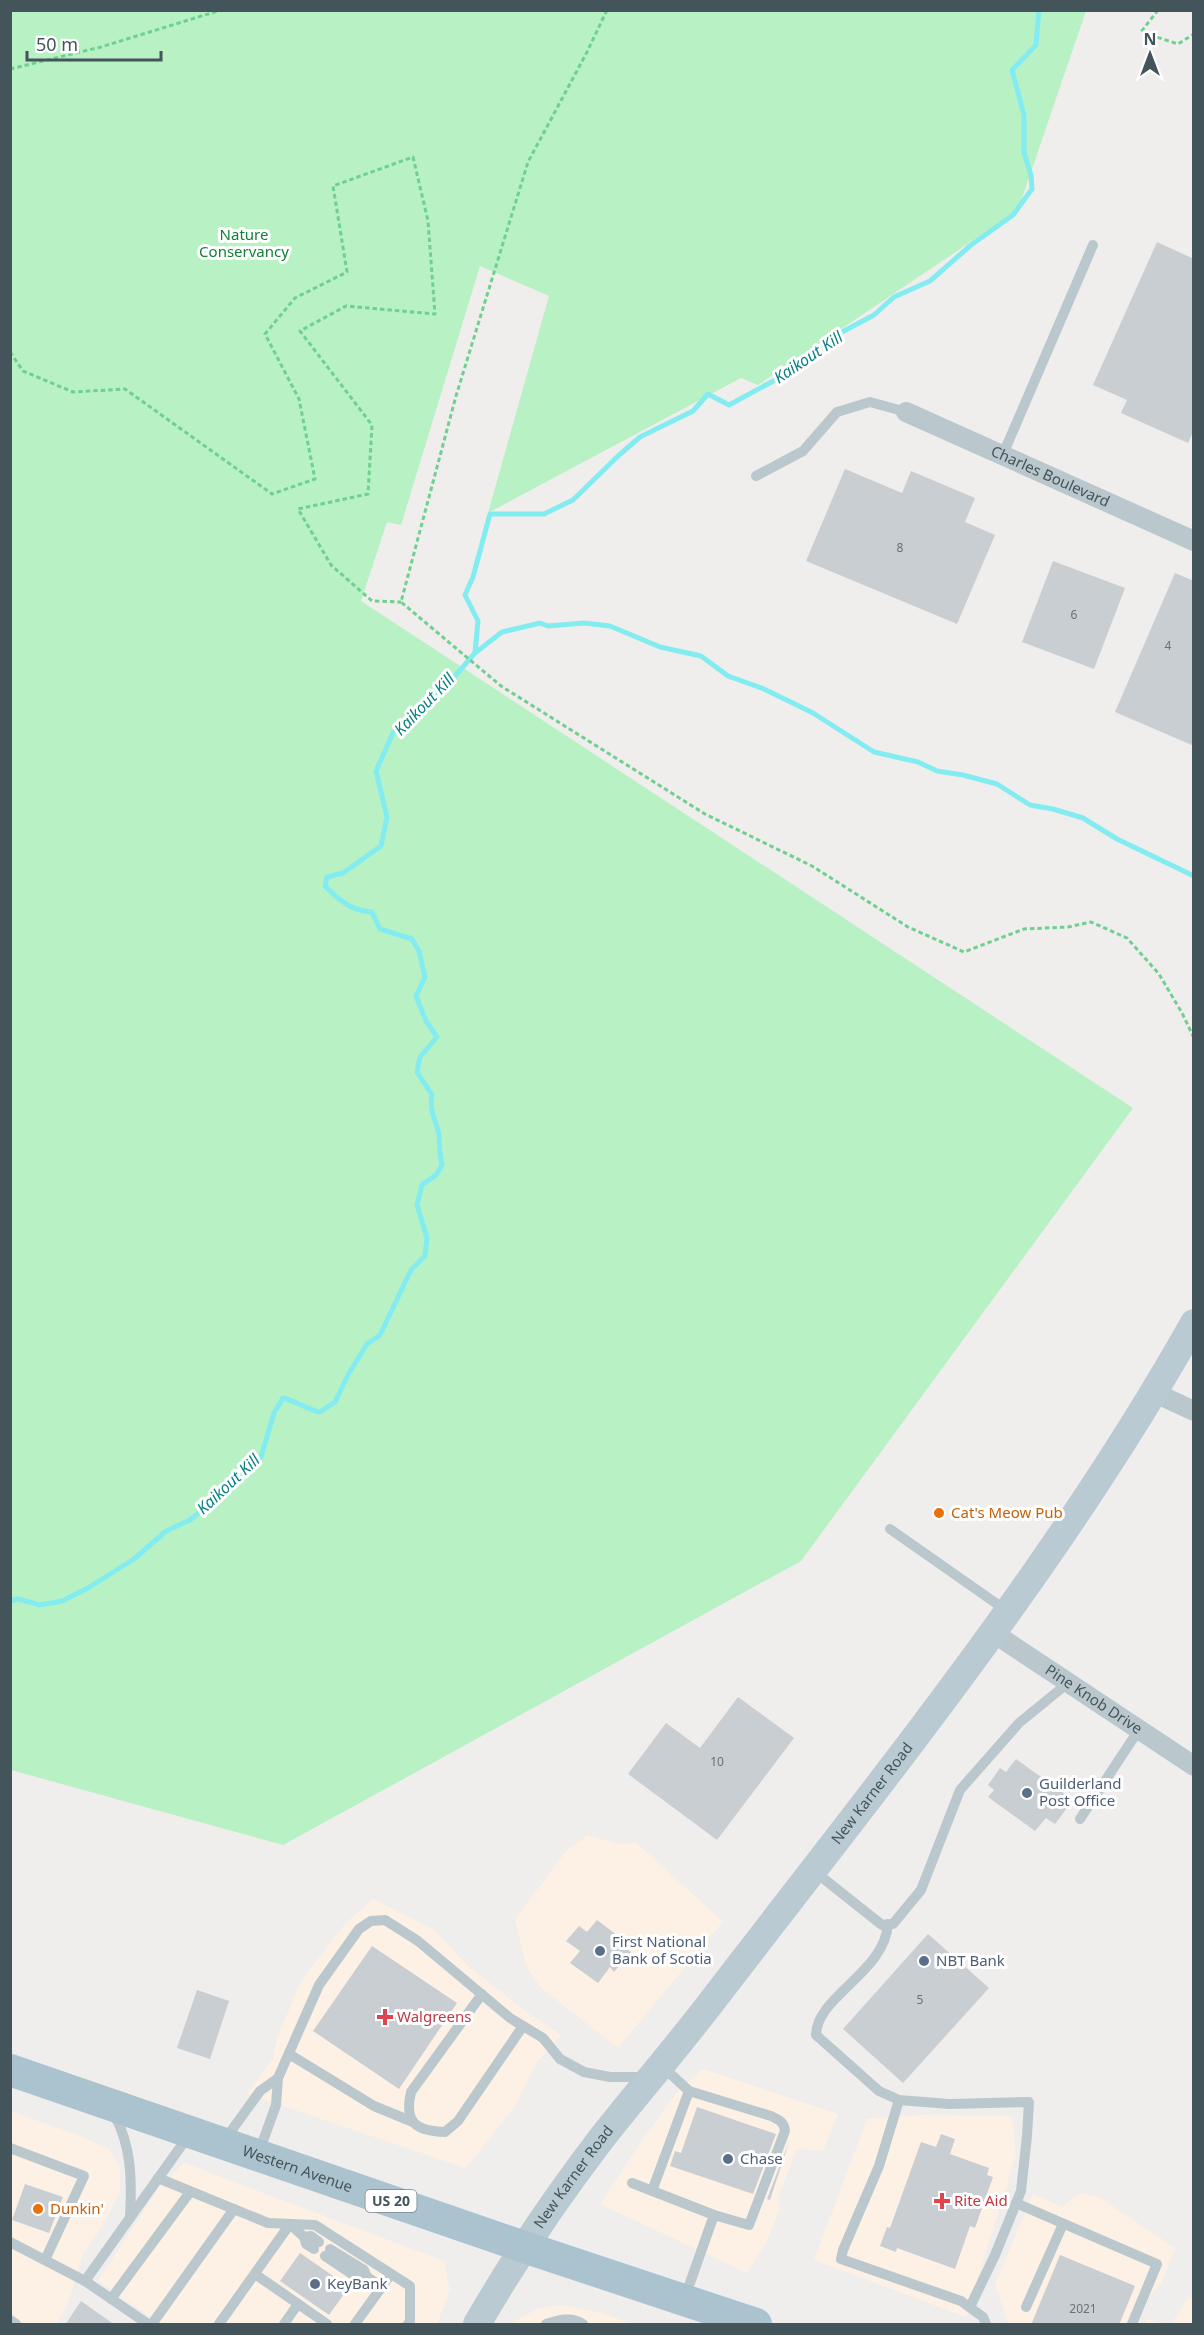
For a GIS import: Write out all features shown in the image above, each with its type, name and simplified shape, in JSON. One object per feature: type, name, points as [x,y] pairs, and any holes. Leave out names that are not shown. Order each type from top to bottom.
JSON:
[{"type":"main road","name":"New Karner Road","points":[[477,2325],[524,2247],[600,2140],[658,2071],[856,1817],[1000,1622],[1061,1536],[1194,1323]]},
{"type":"main road","name":"Western Avenue","points":[[10,2070],[684,2300],[713,2318],[756,2325]]},
{"type":"street","name":"Charles Boulevard","points":[[906,412],[1194,541]]},
{"type":"street","points":[[1153,1392],[1194,1411]]},
{"type":"street","name":"Pine Knob Drive","points":[[1000,1622],[1068,1683],[1194,1766]]},
{"type":"lane","points":[[1001,454],[1008,445],[1093,244]]},
{"type":"lane","points":[[756,476],[803,451],[837,412],[870,402],[906,412]]},
{"type":"lane","points":[[890,1529],[1000,1622]]},
{"type":"lane","points":[[813,1870],[882,1925],[893,1924],[921,1890],[960,1790],[1019,1722],[1068,1683]]},
{"type":"lane","points":[[1080,1819],[1138,1731]]},
{"type":"lane","points":[[258,2156],[276,2105],[278,2078],[319,1985],[359,1929],[371,1921],[385,1920],[418,1941],[510,2018],[543,2038],[560,2059],[584,2072],[610,2077],[658,2071],[689,2091],[771,2116],[784,2125],[785,2131],[749,2225],[714,2215],[632,2184]]},
{"type":"lane","points":[[888,1924],[882,1949],[819,2019],[816,2035],[879,2091],[898,2100],[949,2104],[1029,2103],[1028,2136],[1021,2191],[995,2255],[970,2307]]},
{"type":"lane","points":[[413,2122],[407,2109],[411,2092],[482,1994]]},
{"type":"lane","points":[[289,2054],[374,2106],[413,2122],[429,2132],[445,2132],[458,2121],[523,2026]]},
{"type":"lane","points":[[222,2143],[261,2091],[278,2078]]},
{"type":"lane","points":[[652,2191],[689,2091]]},
{"type":"lane","points":[[898,2100],[879,2166],[843,2250],[842,2259],[900,2282],[961,2301],[983,2317],[986,2325]]},
{"type":"lane","points":[[109,2104],[124,2133],[130,2163],[130,2218]]},
{"type":"lane","points":[[85,2281],[191,2132]]},
{"type":"lane","points":[[10,2148],[84,2176],[45,2260]]},
{"type":"lane","points":[[158,2178],[268,2223],[315,2225],[410,2286],[408,2325]]},
{"type":"lane","points":[[111,2299],[190,2192]]},
{"type":"lane","points":[[1016,2204],[1045,2214],[1157,2264],[1132,2325]]},
{"type":"lane","points":[[10,2242],[85,2281],[150,2325],[234,2209]]},
{"type":"lane","points":[[684,2300],[714,2215]]},
{"type":"lane","points":[[290,2224],[304,2236],[306,2244],[317,2245]]},
{"type":"lane","points":[[219,2325],[290,2224]]},
{"type":"lane","points":[[1026,2307],[1063,2224]]},
{"type":"lane","points":[[327,2253],[358,2278],[367,2277],[382,2287]]},
{"type":"lane","points":[[255,2274],[327,2325]]},
{"type":"lane","points":[[355,2325],[391,2274]]},
{"type":"lane","points":[[284,2325],[298,2304]]},
{"type":"lane","points":[[10,2320],[16,2325]]},
{"type":"lane","points":[[546,2325],[558,2320],[577,2320],[583,2325]]},
{"type":"path","points":[[10,69],[101,47],[221,10]]},
{"type":"path","points":[[401,603],[456,396],[528,162],[607,10]]},
{"type":"path","points":[[1158,10],[1141,32],[1178,44],[1194,33]]},
{"type":"path","points":[[10,352],[23,371],[73,392],[125,389],[272,494],[315,479],[299,399],[265,334],[295,298],[347,272],[333,186],[413,157],[428,221],[435,314],[346,306],[300,331],[372,425],[368,494],[298,509],[331,565],[372,601],[401,603],[501,686],[705,814],[812,866],[908,927],[964,952],[1024,929],[1068,927],[1091,922],[1127,938],[1159,974],[1182,1012],[1194,1038]]},
{"type":"shaded area","name":"First National Bank of Scotia","points":[[588,1835],[618,1844],[637,1843],[723,1922],[618,2048],[541,1988],[526,1966],[515,1919],[566,1851]]},
{"type":"shaded area","points":[[373,1899],[434,1930],[468,1966],[529,2014],[561,2035],[537,2062],[516,2105],[466,2168],[247,2094],[272,2060],[278,2036],[301,1981],[345,1924]]},
{"type":"shaded area","points":[[703,2069],[838,2114],[823,2151],[797,2149],[778,2197],[780,2209],[766,2243],[747,2273],[600,2204],[677,2092]]},
{"type":"shaded area","points":[[10,2111],[78,2135],[109,2149],[120,2167],[120,2191],[105,2222],[83,2255],[67,2307],[56,2324],[11,2324]]},
{"type":"shaded area","points":[[922,2115],[1012,2116],[1016,2155],[966,2317],[814,2260],[867,2119]]},
{"type":"shaded area","points":[[184,2163],[444,2261],[450,2290],[437,2324],[161,2324],[98,2281],[158,2189]]},
{"type":"shaded area","points":[[1080,2193],[1099,2197],[1175,2248],[1161,2284],[1149,2297],[1138,2324],[1008,2324],[995,2284],[1033,2194],[1062,2207]]},
{"type":"shaded area","points":[[1188,2297],[1193,2298],[1193,2324],[1165,2324],[1172,2323]]},
{"type":"shaded area","points":[[561,2305],[602,2313],[632,2324],[512,2324],[537,2309]]},
{"type":"shaded area","points":[[1146,2319],[1165,2324],[1145,2324]]},
{"type":"green space","name":"Nature Conservancy","points":[[10,11],[1086,11],[1018,210],[758,385],[741,378],[488,513],[549,296],[480,266],[401,525],[387,522],[361,601],[1133,1108],[801,1561],[283,1845],[11,1770]]},
{"type":"building","points":[[1157,242],[1194,259],[1194,430],[1188,443],[1121,413],[1127,400],[1093,385]]},
{"type":"building","points":[[845,469],[902,493],[911,471],[975,498],[965,522],[995,535],[957,624],[806,561]]},
{"type":"building","points":[[1053,561],[1125,588],[1094,669],[1022,642]]},
{"type":"building","points":[[1175,573],[1194,581],[1194,746],[1115,712]]},
{"type":"building","points":[[738,1697],[794,1738],[717,1840],[628,1774],[666,1723],[700,1748]]},
{"type":"building","name":"Guilderland Post Office","points":[[1016,1759],[1073,1800],[1055,1824],[1046,1818],[1035,1831],[988,1797],[994,1790],[988,1785],[1000,1768],[1006,1772]]},
{"type":"building","points":[[597,1920],[630,1945],[626,1948],[631,1952],[614,1972],[610,1967],[598,1983],[570,1963],[580,1951],[566,1941],[579,1926],[587,1932]]},
{"type":"building","points":[[928,1934],[989,1988],[903,2083],[843,2029]]},
{"type":"building","name":"Walgreens","points":[[372,1946],[457,2003],[399,2089],[313,2031]]},
{"type":"building","points":[[197,1990],[229,2001],[210,2059],[177,2048]]},
{"type":"building","name":"Chase","points":[[697,2107],[776,2134],[753,2194],[670,2166],[675,2151],[681,2153]]},
{"type":"building","name":"Rite Aid","points":[[941,2134],[955,2139],[950,2154],[989,2168],[987,2175],[993,2177],[975,2228],[970,2226],[955,2269],[897,2248],[896,2252],[880,2246],[887,2227],[890,2228],[921,2142],[936,2147]]},
{"type":"building","points":[[790,2139],[770,2200],[767,2199]]},
{"type":"building","name":"Dunkin'","points":[[25,2184],[63,2197],[49,2233],[12,2220]]},
{"type":"building","name":"KeyBank","points":[[300,2253],[349,2287],[329,2315],[280,2281]]},
{"type":"building","points":[[1060,2255],[1135,2286],[1119,2325],[1031,2325]]},
{"type":"building","points":[[81,2301],[115,2325],[65,2325]]},
{"type":"waterway","name":"Kaikout Kill","points":[[10,1601],[18,1599],[40,1605],[62,1601],[88,1588],[134,1559],[166,1531],[190,1520],[241,1478],[261,1457],[274,1413],[283,1398],[320,1412],[335,1402],[367,1344],[380,1335],[411,1270],[425,1256],[427,1238],[417,1205],[422,1185],[436,1175],[442,1165],[439,1135],[432,1111],[432,1095],[417,1072],[420,1057],[437,1037],[426,1021],[416,996],[425,977],[419,951],[412,939],[380,929],[372,912],[358,910],[347,904],[325,886],[327,877],[343,873],[381,846],[387,817],[376,771],[393,733],[455,676],[475,653],[478,621],[465,595],[473,577],[490,514],[544,514],[573,500],[640,437],[693,411],[708,394],[729,405],[788,373],[813,351],[874,315],[894,297],[930,281],[971,245],[1013,215],[1032,189],[1031,175],[1024,153],[1024,115],[1012,70],[1036,45],[1039,10]]},
{"type":"waterway","points":[[475,653],[502,632],[540,623],[548,626],[584,623],[610,626],[660,647],[701,656],[728,676],[764,689],[813,713],[874,752],[918,762],[937,771],[997,784],[1030,805],[1083,818],[1117,839],[1194,876]]},
{"type":"place","name":"Cat's Meow Pub","points":[[939,1513]]},
{"type":"place","name":"Guilderland Post Office","points":[[1027,1793]]},
{"type":"place","name":"First National Bank of Scotia","points":[[600,1951]]},
{"type":"place","name":"NBT Bank","points":[[924,1961]]},
{"type":"place","name":"Walgreens","points":[[385,2017]]},
{"type":"place","name":"Chase","points":[[728,2159]]},
{"type":"place","name":"Rite Aid","points":[[942,2201]]},
{"type":"place","name":"Dunkin'","points":[[38,2209]]},
{"type":"place","name":"KeyBank","points":[[315,2284]]}]
